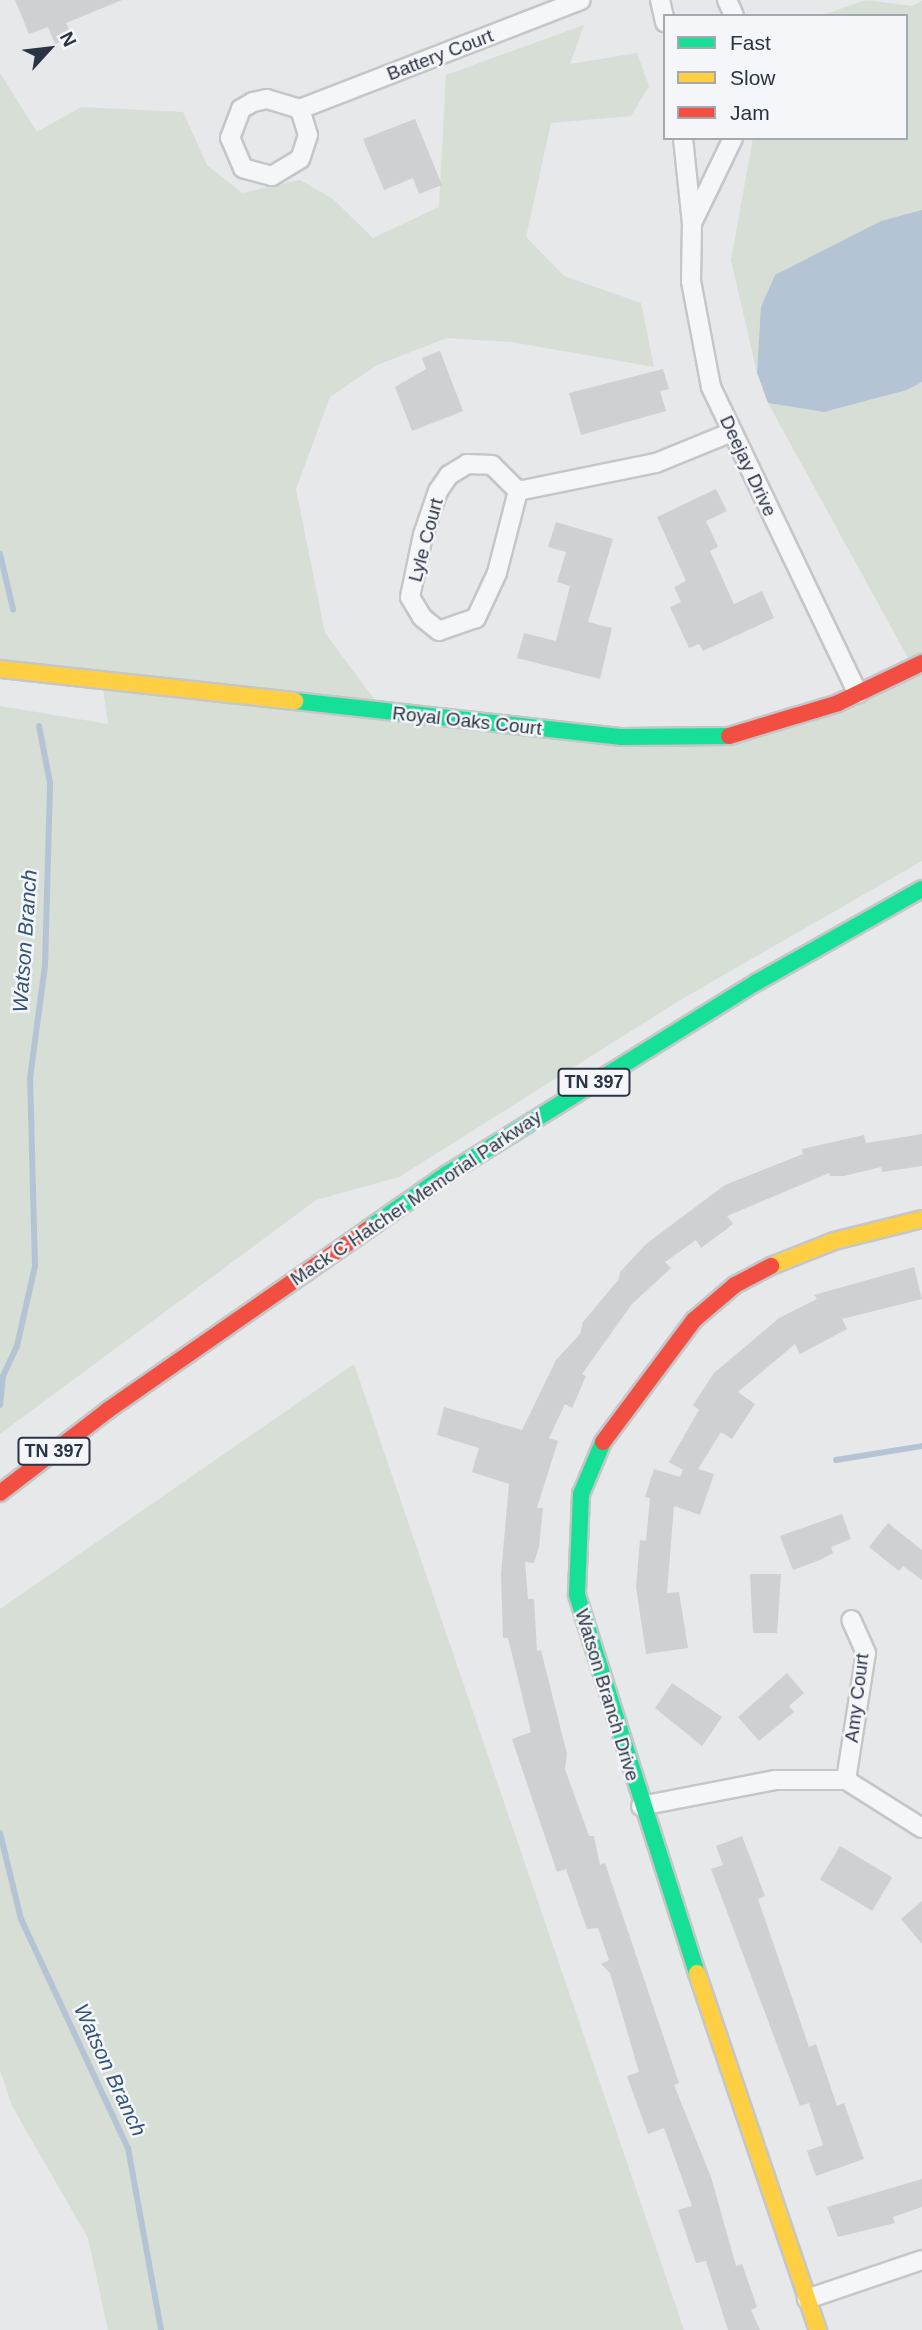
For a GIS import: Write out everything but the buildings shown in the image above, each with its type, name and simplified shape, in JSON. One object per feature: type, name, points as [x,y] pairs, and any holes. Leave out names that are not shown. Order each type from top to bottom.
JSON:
[{"type":"street","name":"Battery Court","points":[[300,109],[581,0]]},
{"type":"street","points":[[267,99],[300,109],[308,135],[300,159],[272,176],[243,168],[230,138],[241,109],[267,99]]},
{"type":"street","name":"Deejay Drive","points":[[683,140],[692,223],[691,281],[699,340],[711,387],[858,694]]},
{"type":"street","name":"Deejay Drive","points":[[692,223],[732,140]]},
{"type":"street","points":[[518,491],[656,463],[732,432]]},
{"type":"street","name":"Lyle Court","points":[[467,464],[492,465],[518,491],[497,573],[476,618],[439,631],[422,617],[410,597],[422,535],[443,481],[467,464]]},
{"type":"street","name":"Royal Oaks Court","points":[[0,669],[622,737],[729,736],[858,694],[922,663]]},
{"type":"street","name":"Mack C Hatcher Memorial Parkway","points":[[0,1493],[108,1409],[447,1174],[757,982],[922,889]]},
{"type":"street","name":"Watson Branch Drive","points":[[818,2330],[641,1806],[577,1595],[581,1494],[596,1451],[694,1320],[735,1285],[772,1265],[834,1241],[922,1219]]},
{"type":"street","name":"Amy Court","points":[[846,1780],[866,1653],[851,1620]]},
{"type":"street","points":[[641,1806],[775,1780],[846,1780],[922,1828]]},
{"type":"street","points":[[807,2299],[922,2260]]},
{"type":"shaded area","points":[[866,0],[912,6],[922,1],[922,210],[759,345],[757,373],[731,260],[753,140],[908,140],[908,14],[826,14]]},
{"type":"shaded area","points":[[584,25],[570,64],[637,53],[649,86],[631,116],[551,123],[526,237],[564,276],[641,303],[654,367],[512,342],[447,338],[377,365],[330,397],[296,489],[325,633],[383,711],[729,736],[913,667],[768,403],[824,412],[907,390],[922,382],[922,861],[682,999],[399,1177],[316,1200],[0,1434],[0,706],[108,724],[102,681],[0,669],[0,73],[37,132],[81,107],[183,112],[207,165],[242,193],[300,180],[333,199],[373,238],[439,207],[446,75]]},
{"type":"shaded area","points":[[354,1364],[684,2330],[108,2330],[88,2238],[12,2106],[0,2070],[0,1609]]},
{"type":"water","points":[[922,210],[922,382],[907,390],[824,412],[768,403],[757,373],[761,307],[775,275],[881,221]]},
{"type":"waterway","name":"Watson Branch","points":[[0,554],[13,609]]},
{"type":"waterway","name":"Watson Branch","points":[[0,1405],[3,1376],[17,1346],[35,1266],[30,1078],[45,965],[50,783],[39,726]]},
{"type":"waterway","points":[[836,1460],[922,1446]]},
{"type":"waterway","name":"Watson Branch","points":[[0,1833],[21,1919],[128,2148],[161,2330]]},
{"type":"traffic: fast","points":[[295,701],[622,737],[729,736]]},
{"type":"traffic: fast","points":[[368,1229],[447,1174],[757,982],[922,889]]},
{"type":"traffic: fast","points":[[603,1442],[581,1494],[577,1595],[697,1973]]},
{"type":"traffic: slow","points":[[0,669],[295,701]]},
{"type":"traffic: slow","points":[[771,1266],[834,1241],[922,1219]]},
{"type":"traffic: slow","points":[[697,1973],[818,2330]]},
{"type":"traffic: jam","points":[[729,736],[838,703],[922,663]]},
{"type":"traffic: jam","points":[[0,1493],[108,1410],[368,1229]]},
{"type":"traffic: jam","points":[[603,1442],[694,1320],[735,1285],[771,1266]]}]
